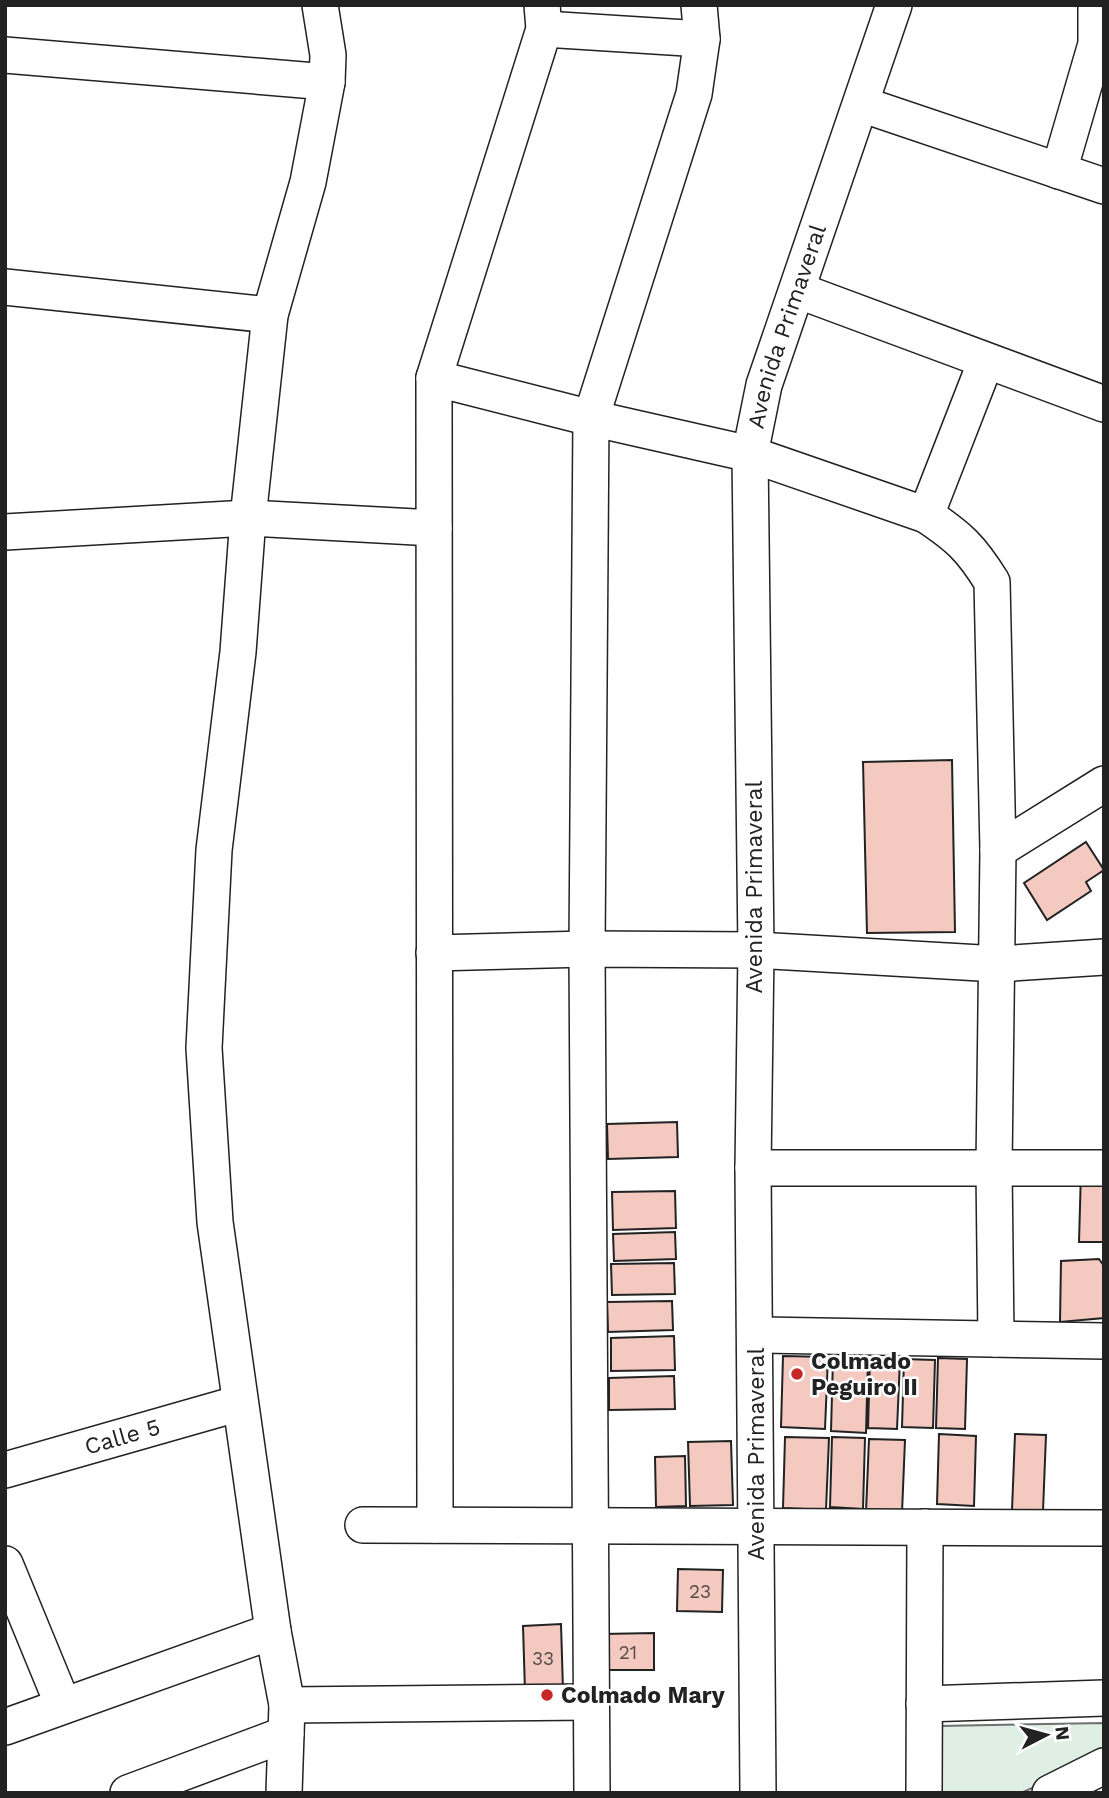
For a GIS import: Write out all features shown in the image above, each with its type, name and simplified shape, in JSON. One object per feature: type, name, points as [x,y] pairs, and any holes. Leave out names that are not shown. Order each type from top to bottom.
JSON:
[{"type":"street","points":[[284,1793],[287,1719],[272,1632],[215,1222],[204,1048],[214,850],[238,652],[248,518],[270,315],[308,181],[327,82],[328,55],[320,5]]},
{"type":"street","name":"Avenida Primaveral","points":[[758,1793],[753,1168],[756,950],[750,454],[764,385],[894,5]]},
{"type":"street","points":[[1059,171],[1096,44],[1096,5]]},
{"type":"street","points":[[435,1525],[434,378],[543,17],[701,22],[694,94],[591,418],[587,949],[592,1793]]},
{"type":"street","points":[[5,54],[327,82]]},
{"type":"street","points":[[861,104],[1104,186]]},
{"type":"street","points":[[5,287],[270,315]]},
{"type":"street","points":[[797,290],[1104,404]]},
{"type":"street","points":[[926,515],[986,361]]},
{"type":"street","points":[[434,378],[591,418],[750,454],[926,515],[951,531],[974,553],[992,582],[998,850],[994,1168],[996,1339]]},
{"type":"street","points":[[5,532],[248,518],[434,528]]},
{"type":"street","points":[[998,850],[1104,784]]},
{"type":"street","points":[[434,953],[587,949],[756,950],[998,964],[1104,957]]},
{"type":"street","points":[[753,1168],[1104,1168]]},
{"type":"street","points":[[755,1335],[1104,1341]]},
{"type":"street","name":"Calle 5","points":[[5,1470],[240,1403]]},
{"type":"street","points":[[363,1525],[1104,1528]]},
{"type":"street","points":[[924,1793],[925,1527]]},
{"type":"street","points":[[5,1564],[63,1706]]},
{"type":"street","points":[[5,1727],[272,1632]]},
{"type":"street","points":[[924,1704],[1104,1698]]},
{"type":"street","points":[[128,1793],[287,1719],[591,1702]]},
{"type":"street","points":[[1050,1793],[1104,1766]]},
{"type":"green space","points":[[1104,1723],[1104,1756],[1021,1793],[939,1793],[939,1726]]},
{"type":"building","points":[[952,760],[955,932],[867,933],[863,762]]},
{"type":"building","points":[[1086,842],[1104,870],[1086,882],[1091,891],[1047,920],[1024,883]]},
{"type":"building","points":[[677,1122],[678,1157],[608,1159],[607,1124]]},
{"type":"building","points":[[1081,1171],[1104,1172],[1104,1242],[1079,1242]]},
{"type":"building","points":[[675,1191],[676,1228],[613,1230],[612,1192]]},
{"type":"building","points":[[675,1232],[676,1259],[614,1261],[613,1234]]},
{"type":"building","points":[[1099,1259],[1104,1266],[1104,1318],[1060,1322],[1061,1261]]},
{"type":"building","points":[[674,1263],[675,1294],[612,1295],[611,1264]]},
{"type":"building","points":[[672,1301],[673,1330],[608,1332],[607,1302]]},
{"type":"building","points":[[674,1336],[675,1370],[611,1371],[611,1338]]},
{"type":"building","points":[[783,1356],[828,1357],[825,1429],[781,1427]]},
{"type":"building","points":[[833,1358],[868,1359],[866,1433],[831,1431]]},
{"type":"building","points":[[938,1358],[967,1359],[965,1429],[936,1428]]},
{"type":"building","points":[[870,1359],[900,1360],[897,1429],[868,1428]]},
{"type":"building","points":[[904,1359],[935,1360],[933,1428],[902,1427]]},
{"type":"building","points":[[674,1376],[675,1409],[609,1410],[609,1378]]},
{"type":"building","points":[[939,1434],[976,1436],[974,1506],[937,1504]]},
{"type":"building","points":[[1015,1434],[1046,1435],[1043,1511],[1012,1510]]},
{"type":"building","points":[[785,1437],[829,1438],[826,1510],[783,1508]]},
{"type":"building","points":[[832,1437],[865,1438],[863,1509],[830,1507]]},
{"type":"building","points":[[869,1439],[905,1440],[902,1513],[866,1512]]},
{"type":"building","points":[[731,1441],[733,1505],[690,1506],[688,1442]]},
{"type":"building","points":[[685,1456],[686,1506],[656,1507],[655,1457]]},
{"type":"building","points":[[678,1569],[723,1570],[722,1612],[677,1611]]},
{"type":"building","points":[[561,1624],[563,1690],[525,1691],[523,1626]]},
{"type":"building","points":[[654,1633],[654,1670],[602,1670],[602,1634]]},
{"type":"place","name":"Colmado Peguiro II","points":[[797,1374]]},
{"type":"place","name":"Colmado Mary","points":[[547,1695]]}]
